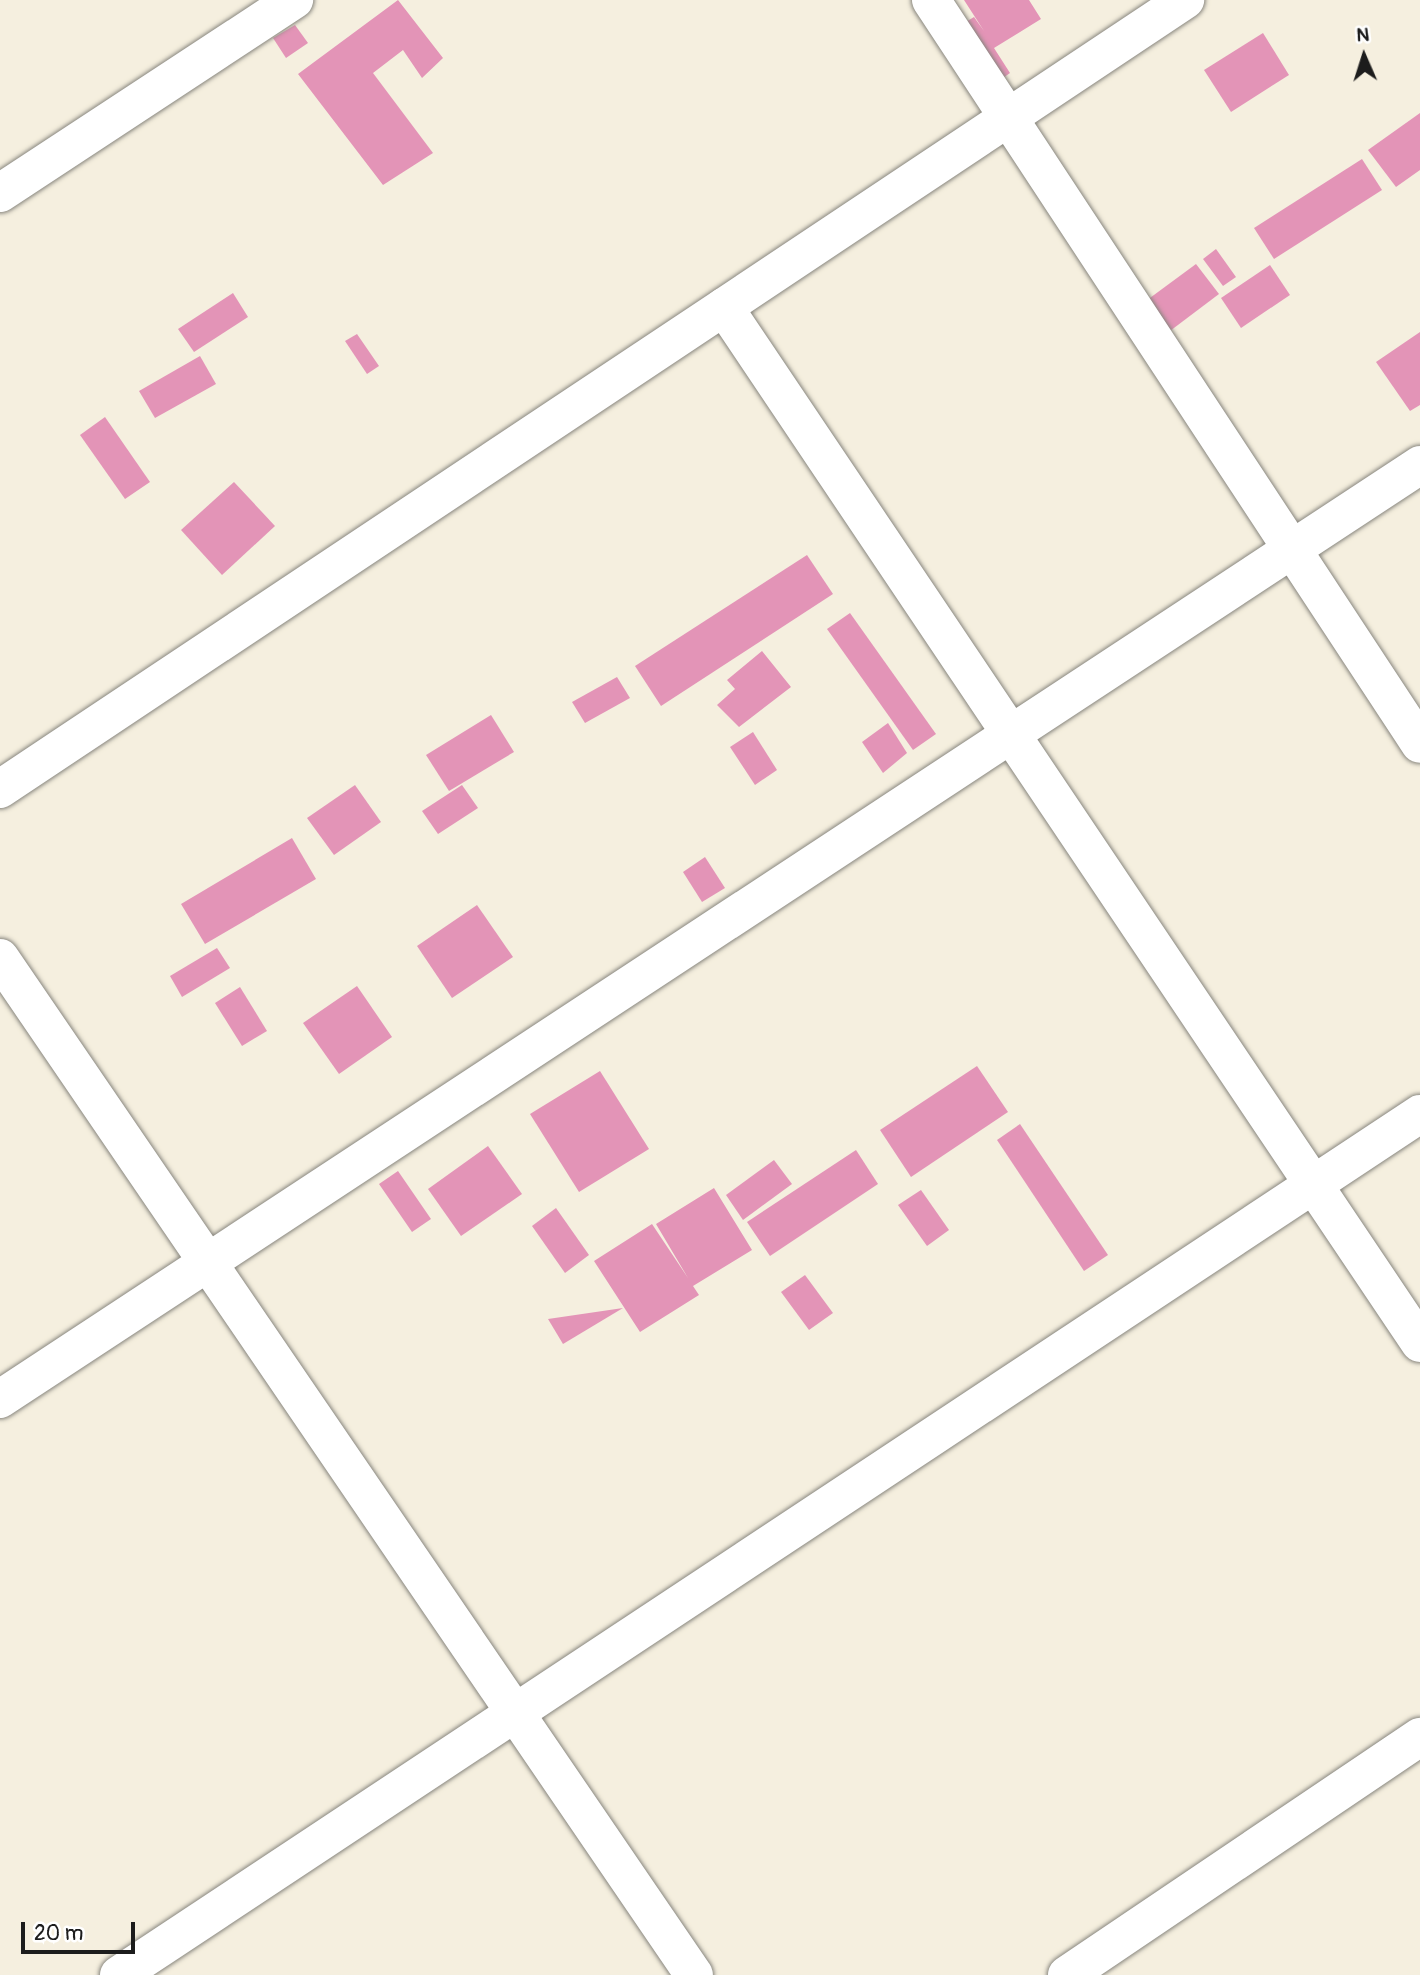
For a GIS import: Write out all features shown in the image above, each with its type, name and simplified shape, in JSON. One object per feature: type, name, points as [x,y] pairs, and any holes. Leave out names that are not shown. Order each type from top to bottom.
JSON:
[{"type":"street","points":[[0,193],[295,0]]},
{"type":"street","points":[[931,0],[1420,744]]},
{"type":"street","points":[[0,789],[1185,0]]},
{"type":"street","points":[[724,307],[1420,1343]]},
{"type":"street","points":[[0,1399],[1291,547],[1420,465]]},
{"type":"street","points":[[0,958],[694,1975]]},
{"type":"street","points":[[119,1975],[1420,1114]]},
{"type":"street","points":[[1067,1975],[1420,1737]]},
{"type":"building","points":[[398,0],[443,58],[422,78],[403,50],[373,73],[433,153],[383,185],[298,74]]},
{"type":"building","points":[[964,0],[1029,0],[1041,19],[994,48],[1010,73],[993,85],[956,28],[974,17],[984,31]]},
{"type":"building","points":[[295,25],[308,43],[286,58],[273,38]]},
{"type":"building","points":[[1263,33],[1289,75],[1231,112],[1204,70]]},
{"type":"building","points":[[1420,113],[1420,170],[1396,187],[1368,150]]},
{"type":"building","points":[[1362,159],[1382,190],[1274,259],[1254,228]]},
{"type":"building","points":[[1216,249],[1236,277],[1223,286],[1203,259]]},
{"type":"building","points":[[1196,264],[1219,294],[1162,337],[1139,306]]},
{"type":"building","points":[[1270,265],[1290,295],[1241,328],[1221,298]]},
{"type":"building","points":[[233,293],[248,317],[194,352],[178,329]]},
{"type":"building","points":[[1420,332],[1420,405],[1410,411],[1376,362]]},
{"type":"building","points":[[357,334],[379,366],[367,374],[345,341]]},
{"type":"building","points":[[200,356],[216,384],[155,418],[139,391]]},
{"type":"building","points":[[105,417],[150,482],[125,499],[80,435]]},
{"type":"building","points":[[234,482],[275,526],[222,575],[181,530]]},
{"type":"building","points":[[807,555],[833,594],[661,706],[635,666]]},
{"type":"building","points":[[850,613],[936,734],[913,750],[827,629]]},
{"type":"building","points":[[762,651],[791,687],[739,727],[717,705],[735,689],[727,680]]},
{"type":"building","points":[[617,677],[630,698],[585,723],[572,702]]},
{"type":"building","points":[[491,715],[514,752],[449,791],[426,755]]},
{"type":"building","points":[[888,723],[907,753],[883,773],[862,742]]},
{"type":"building","points":[[753,732],[777,770],[755,785],[730,747]]},
{"type":"building","points":[[355,785],[381,822],[334,855],[307,818]]},
{"type":"building","points":[[462,785],[478,808],[438,834],[422,811]]},
{"type":"building","points":[[292,838],[316,879],[205,944],[181,904]]},
{"type":"building","points":[[705,857],[725,888],[702,902],[683,872]]},
{"type":"building","points":[[477,905],[513,957],[452,998],[417,946]]},
{"type":"building","points":[[217,948],[230,968],[182,997],[170,976]]},
{"type":"building","points":[[357,986],[392,1037],[339,1074],[303,1023]]},
{"type":"building","points":[[240,987],[267,1031],[242,1046],[215,1003]]},
{"type":"building","points":[[977,1066],[1008,1112],[911,1177],[880,1130]]},
{"type":"building","points":[[600,1071],[649,1149],[579,1192],[530,1114]]},
{"type":"building","points":[[1020,1124],[1108,1255],[1084,1271],[997,1140]]},
{"type":"building","points":[[488,1146],[522,1194],[461,1236],[428,1189]]},
{"type":"building","points":[[856,1150],[878,1184],[770,1256],[747,1222]]},
{"type":"building","points":[[774,1160],[792,1184],[743,1220],[726,1195]]},
{"type":"building","points":[[398,1171],[431,1219],[412,1232],[379,1184]]},
{"type":"building","points":[[714,1188],[752,1250],[693,1286],[699,1295],[640,1332],[594,1261],[652,1224],[688,1278],[656,1224]]},
{"type":"building","points":[[921,1190],[949,1230],[927,1246],[898,1205]]},
{"type":"building","points":[[556,1208],[589,1255],[565,1273],[532,1226]]},
{"type":"building","points":[[805,1275],[833,1313],[809,1330],[781,1292]]},
{"type":"building","points":[[623,1308],[563,1344],[548,1319]]}]
